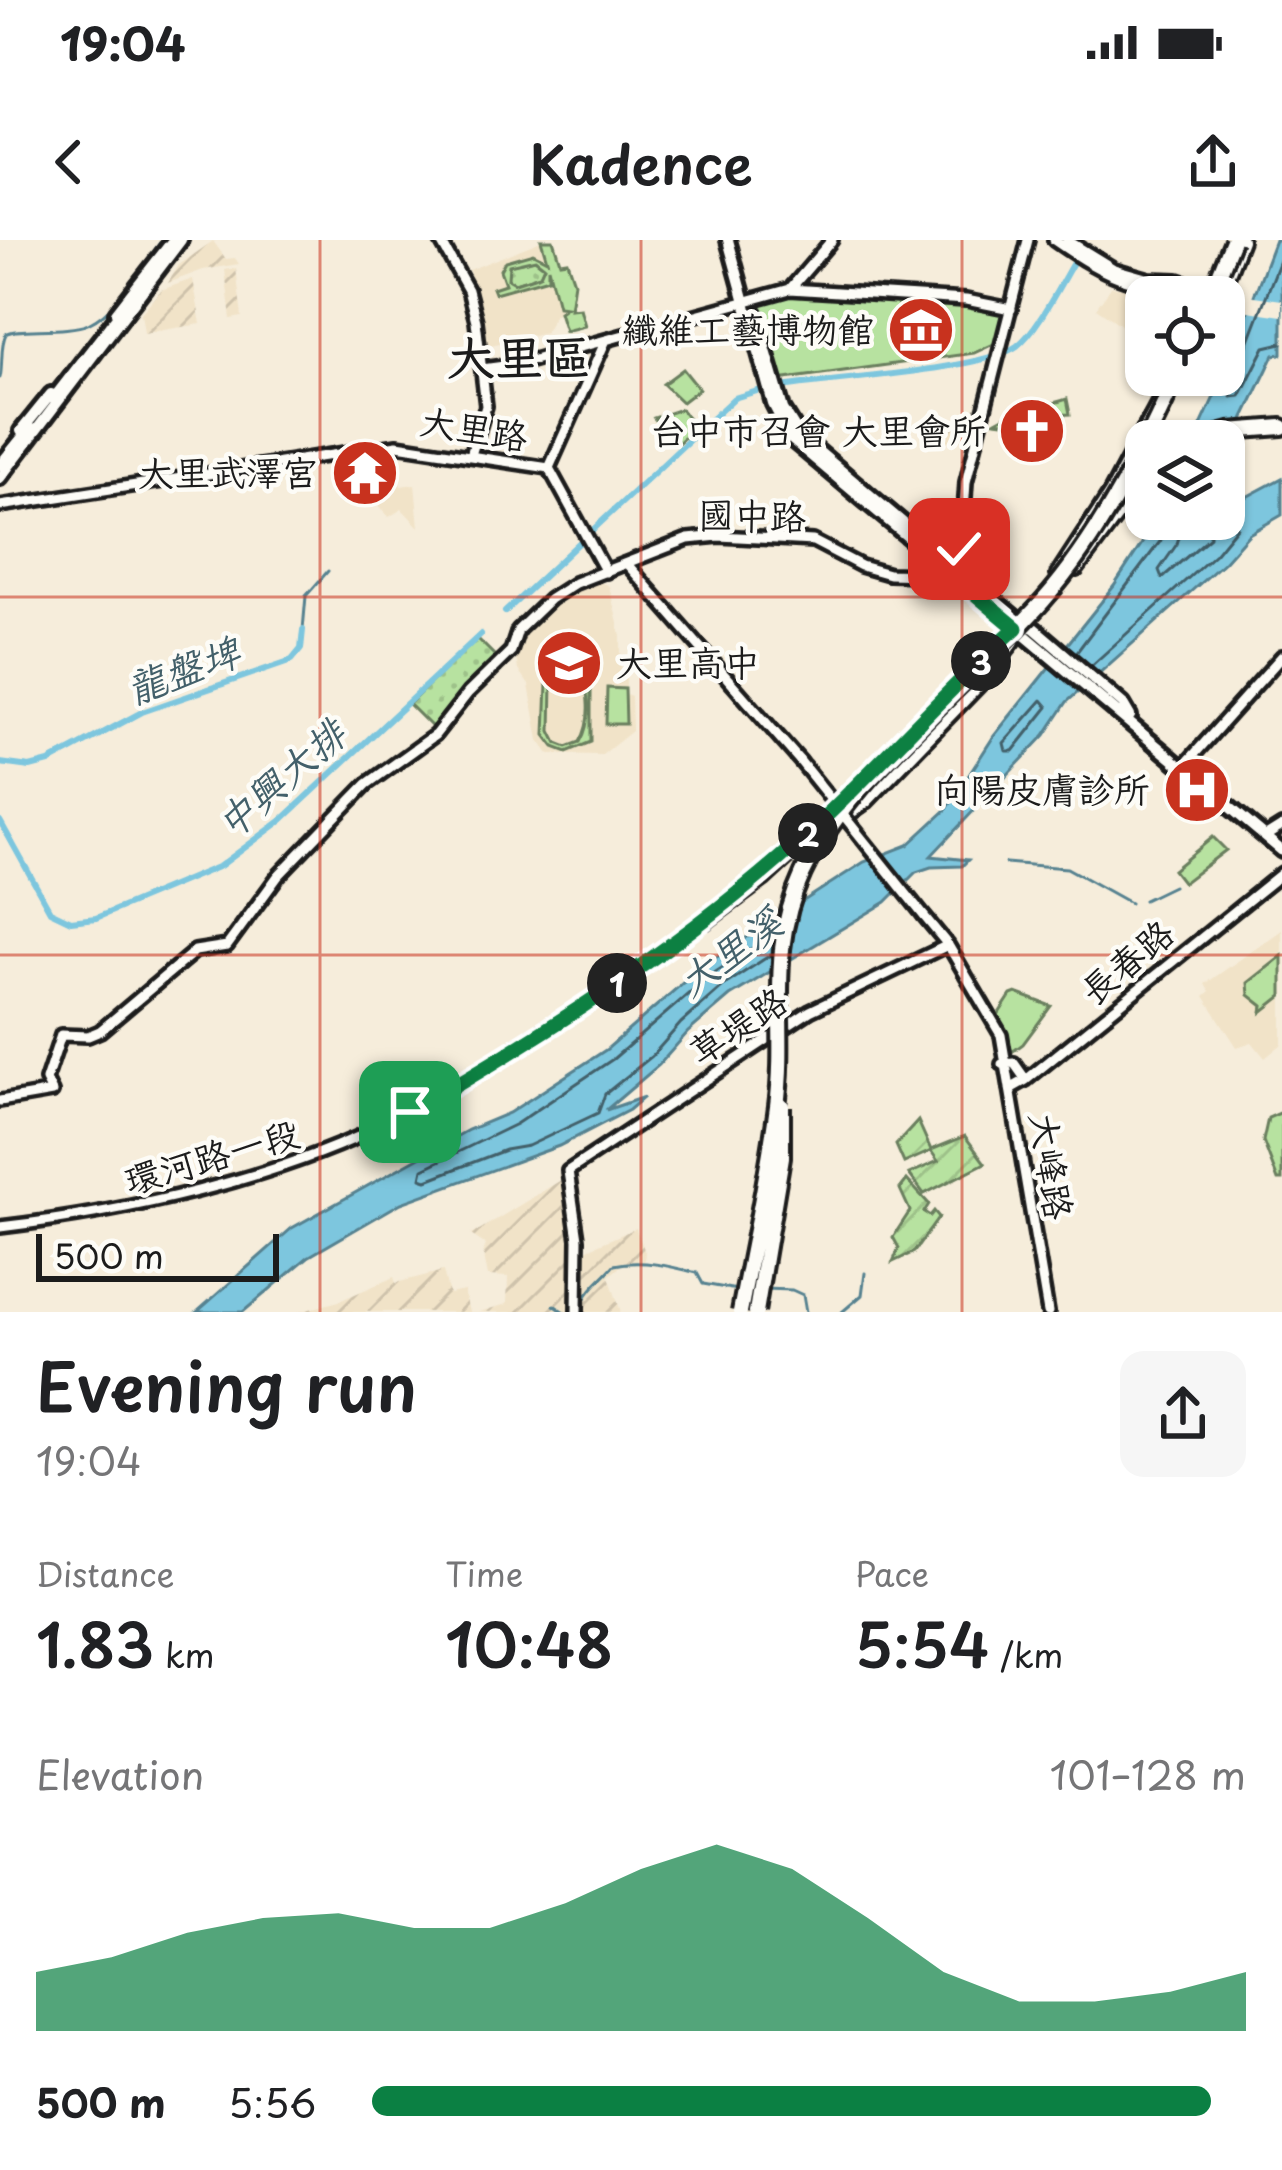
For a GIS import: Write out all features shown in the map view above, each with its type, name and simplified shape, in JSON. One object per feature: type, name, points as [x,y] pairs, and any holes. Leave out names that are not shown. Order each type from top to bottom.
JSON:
[{"type":"highway","points":[[1217,276],[1230,242]]},
{"type":"highway","points":[[1073,567],[1166,396]]},
{"type":"highway","points":[[1245,430],[1282,427]]},
{"type":"highway","points":[[748,1312],[782,1157],[779,957],[796,889],[828,828],[1073,567],[1125,482]]},
{"type":"highway","points":[[843,811],[978,684],[1125,501]]},
{"type":"highway","points":[[780,1106],[784,957],[801,891],[814,863],[849,811],[1021,630]]},
{"type":"highway","points":[[703,922],[774,869],[910,738]]},
{"type":"main road","points":[[0,461],[110,331],[179,240]]},
{"type":"main road","points":[[0,482],[83,378],[96,348],[179,240]]},
{"type":"main road","points":[[732,240],[773,404],[787,433],[1282,848]]},
{"type":"main road","points":[[748,301],[794,430],[950,568],[994,599],[1021,630]]},
{"type":"main road","points":[[0,461],[87,366]]},
{"type":"main road","points":[[0,482],[74,370]]},
{"type":"main road","points":[[920,537],[940,538],[963,531],[965,512]]},
{"type":"street","points":[[440,240],[472,303],[482,369],[486,408],[471,455]]},
{"type":"street","points":[[790,289],[832,240]]},
{"type":"street","points":[[950,568],[963,531],[966,482],[1028,240]]},
{"type":"street","points":[[1054,240],[1125,280]]},
{"type":"street","points":[[1067,240],[1114,269],[1140,276]]},
{"type":"street","points":[[482,369],[519,364],[790,289],[966,300],[1011,309]]},
{"type":"street","name":"大里路","points":[[0,506],[378,447],[412,446],[549,468],[606,340]]},
{"type":"street","points":[[1021,630],[1109,494],[1164,396]]},
{"type":"street","points":[[549,468],[606,572]]},
{"type":"street","points":[[843,811],[1063,582],[1125,483]]},
{"type":"street","points":[[963,531],[994,599]]},
{"type":"street","name":"國中路","points":[[0,1101],[52,1092],[46,1080],[62,1035],[88,1036],[100,1031],[195,951],[227,946],[298,855],[367,784],[435,735],[509,649],[518,630],[575,583],[691,538],[758,536],[812,541],[880,572],[913,575],[950,568]]},
{"type":"street","name":"大峰路","points":[[627,564],[800,761],[948,945],[998,1031],[1008,1064],[1008,1090],[1045,1312]]},
{"type":"street","points":[[1184,765],[1282,656]]},
{"type":"street","name":"環河路一段","points":[[0,1229],[215,1184],[371,1131],[438,1096],[599,996],[703,922],[843,811]]},
{"type":"street","name":"環河路一段","points":[[0,1229],[110,1213],[216,1188],[316,1157],[404,1120],[583,1012],[674,949],[742,900],[843,811]]},
{"type":"street","points":[[1267,835],[1282,826]]},
{"type":"street","name":"長春路","points":[[1008,1090],[1026,1081],[1282,873]]},
{"type":"street","name":"草堤路","points":[[578,1312],[578,1239],[568,1171],[820,1005],[948,945]]},
{"type":"street","points":[[748,1312],[771,1151],[780,1030]]},
{"type":"street","points":[[1008,1064],[1026,1081]]},
{"type":"shaded area","points":[[213,241],[226,259],[235,258],[239,264],[168,283],[179,265]]},
{"type":"shaded area","points":[[541,241],[559,306],[566,308],[554,315],[545,332],[487,346],[469,270]]},
{"type":"shaded area","points":[[236,268],[242,317],[231,319],[225,270]]},
{"type":"shaded area","points":[[193,279],[201,324],[144,333],[141,313],[161,290]]},
{"type":"shaded area","points":[[1112,286],[1125,289],[1125,328],[1096,308]]},
{"type":"shaded area","points":[[932,424],[975,425],[971,439],[932,444]]},
{"type":"shaded area","points":[[395,469],[401,486],[415,484],[419,527],[402,509],[389,517],[375,501],[386,493],[380,485]]},
{"type":"shaded area","name":"大里高中","points":[[598,581],[609,586],[621,636],[621,678],[626,678],[626,695],[631,697],[632,731],[602,755],[549,754],[539,740],[529,685],[518,670],[515,649],[523,633],[552,604]]},
{"type":"shaded area","points":[[1282,930],[1282,1044],[1265,1058],[1252,1042],[1237,1047],[1204,996],[1210,991],[1205,984]]},
{"type":"shaded area","points":[[566,1177],[581,1252],[636,1228],[644,1264],[622,1265],[609,1276],[621,1312],[479,1312],[507,1304],[508,1277],[488,1276],[486,1245],[471,1235]]},
{"type":"shaded area","points":[[443,1271],[449,1294],[464,1291],[469,1312],[299,1312],[394,1277],[396,1283]]},
{"type":"green space","points":[[541,240],[553,240],[574,282],[570,309],[580,308],[585,326],[565,331],[559,312],[566,307],[558,306],[548,267],[548,278],[495,293],[493,288],[505,284],[500,270],[505,261],[533,253],[547,260]],"holes":[[[535,259],[544,266],[540,275],[515,283],[508,279],[509,265]]]},
{"type":"green space","points":[[535,259],[544,266],[540,275],[515,283],[508,279],[511,264]]},
{"type":"green space","points":[[793,292],[965,302],[1007,312],[998,342],[974,353],[778,380],[759,304]]},
{"type":"green space","points":[[683,369],[699,389],[682,402],[663,384]]},
{"type":"green space","points":[[1067,399],[1070,414],[1052,415],[1047,428],[996,421],[1022,410]]},
{"type":"green space","points":[[681,409],[695,427],[676,445],[654,418]]},
{"type":"green space","points":[[477,638],[497,658],[465,689],[438,726],[431,726],[409,704]]},
{"type":"green space","points":[[569,665],[591,675],[591,742],[567,752],[554,747],[545,735],[547,683],[557,669]],"holes":[[[567,670],[576,671],[585,686],[588,716],[580,742],[567,747],[557,743],[551,731],[552,683]]]},
{"type":"green space","points":[[607,688],[625,689],[626,724],[606,724]]},
{"type":"green space","points":[[1213,837],[1226,850],[1183,883],[1173,870]]},
{"type":"green space","points":[[1282,956],[1282,996],[1262,1012],[1263,1006],[1249,995],[1248,983]]},
{"type":"green space","points":[[1016,993],[1051,1006],[1012,1052],[998,1015]]},
{"type":"green space","points":[[1282,1112],[1282,1180],[1278,1180],[1263,1141],[1268,1118]]},
{"type":"green space","points":[[918,1121],[931,1150],[965,1136],[985,1163],[924,1194],[909,1174],[938,1161],[931,1151],[904,1163],[896,1145]]},
{"type":"green space","points":[[907,1180],[929,1204],[924,1212],[930,1216],[934,1211],[939,1217],[914,1252],[893,1262],[899,1248],[893,1237],[910,1211],[900,1189]]},
{"type":"water","points":[[1275,240],[1282,240],[1282,354],[1274,355],[1243,420],[1204,420],[1214,396],[1245,396],[1245,319]]},
{"type":"water","points":[[1282,478],[1282,515],[1245,538],[1245,498]]},
{"type":"water","name":"大里溪","points":[[1144,540],[1244,540],[1067,702],[1045,735],[931,856],[968,860],[962,866],[916,872],[886,902],[730,996],[606,1110],[644,1097],[629,1110],[559,1146],[401,1203],[308,1257],[243,1312],[197,1312],[292,1228],[468,1130],[509,1113],[607,1049],[701,967],[864,862],[908,845],[947,809],[994,736],[1114,586]]},
{"type":"pier","points":[[1247,295],[1282,300],[1282,316],[1245,311]]},
{"type":"waterway","points":[[0,378],[6,334],[88,324],[119,298],[162,240]]},
{"type":"waterway","name":"中興大排","points":[[782,387],[941,367],[999,354],[1017,346],[1033,329],[1074,261]]},
{"type":"waterway","name":"中興大排","points":[[505,612],[734,398],[764,389]]},
{"type":"waterway","name":"龍盤埤","points":[[303,630],[306,596],[328,571]]},
{"type":"waterway","name":"龍盤埤","points":[[0,763],[30,767],[49,762],[142,712],[292,660],[301,649],[303,630]]},
{"type":"waterway","name":"中興大排","points":[[0,821],[50,911],[71,921],[96,918],[220,866],[282,820],[481,634]]},
{"type":"waterway","points":[[1005,863],[1067,868],[1130,903]]},
{"type":"waterway","points":[[1144,900],[1173,886]]},
{"type":"waterway","points":[[585,1298],[614,1265],[635,1263],[697,1273],[703,1284],[737,1290]]},
{"type":"waterway","points":[[842,1312],[862,1295],[865,1273]]},
{"type":"waterway","points":[[764,1289],[803,1295],[806,1312]]},
{"type":"waterway","points":[[554,1305],[564,1312]]},
{"type":"place","name":"纖維工藝博物館","points":[[921,330]]},
{"type":"place","name":"台中市召會 大里會所","points":[[1032,431]]},
{"type":"place","name":"大里武澤宮","points":[[365,473]]},
{"type":"place","name":"大里高中","points":[[569,663]]},
{"type":"place","name":"向陽皮膚診所","points":[[1197,790]]},
{"type":"district","name":"大里區","points":[[519,358]]},
{"type":"route","points":[[410,1112],[599,996],[726,904],[819,823],[1016,628],[948,571],[959,549]]}]
